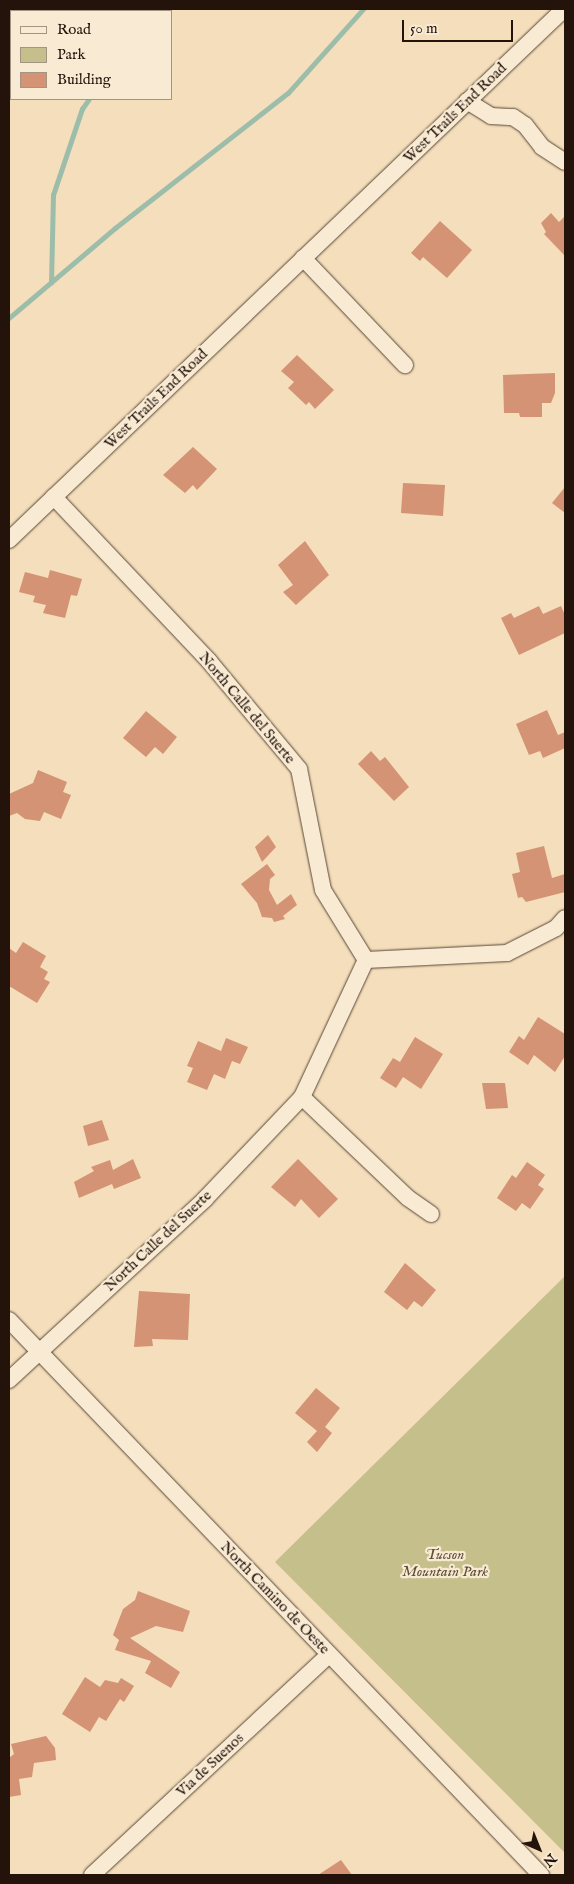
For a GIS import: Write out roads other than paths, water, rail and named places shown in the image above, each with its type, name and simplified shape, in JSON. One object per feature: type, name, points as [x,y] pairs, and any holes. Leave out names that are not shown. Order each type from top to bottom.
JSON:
[{"type":"street","name":"West Trails End Road","points":[[9,540],[564,9]]},
{"type":"street","points":[[467,101],[492,116],[513,117],[525,126],[542,147],[565,162]]},
{"type":"street","points":[[303,258],[406,366]]},
{"type":"street","name":"North Calle del Suerte","points":[[9,1380],[205,1199],[302,1097],[366,960],[324,890],[299,769],[209,661],[54,497]]},
{"type":"street","points":[[366,960],[507,953],[556,928],[565,918]]},
{"type":"street","points":[[302,1097],[408,1198],[431,1214]]},
{"type":"street","name":"North Camino de Oeste","points":[[9,1320],[541,1875]]},
{"type":"street","name":"Via de Suenos","points":[[92,1875],[329,1655]]},
{"type":"waterway","points":[[9,318],[115,228],[288,93],[363,9]]},
{"type":"waterway","points":[[51,283],[53,195],[82,109],[88,100]]},
{"type":"park label","name":"Tucson Mountain Park","points":[[445,1562]]}]
